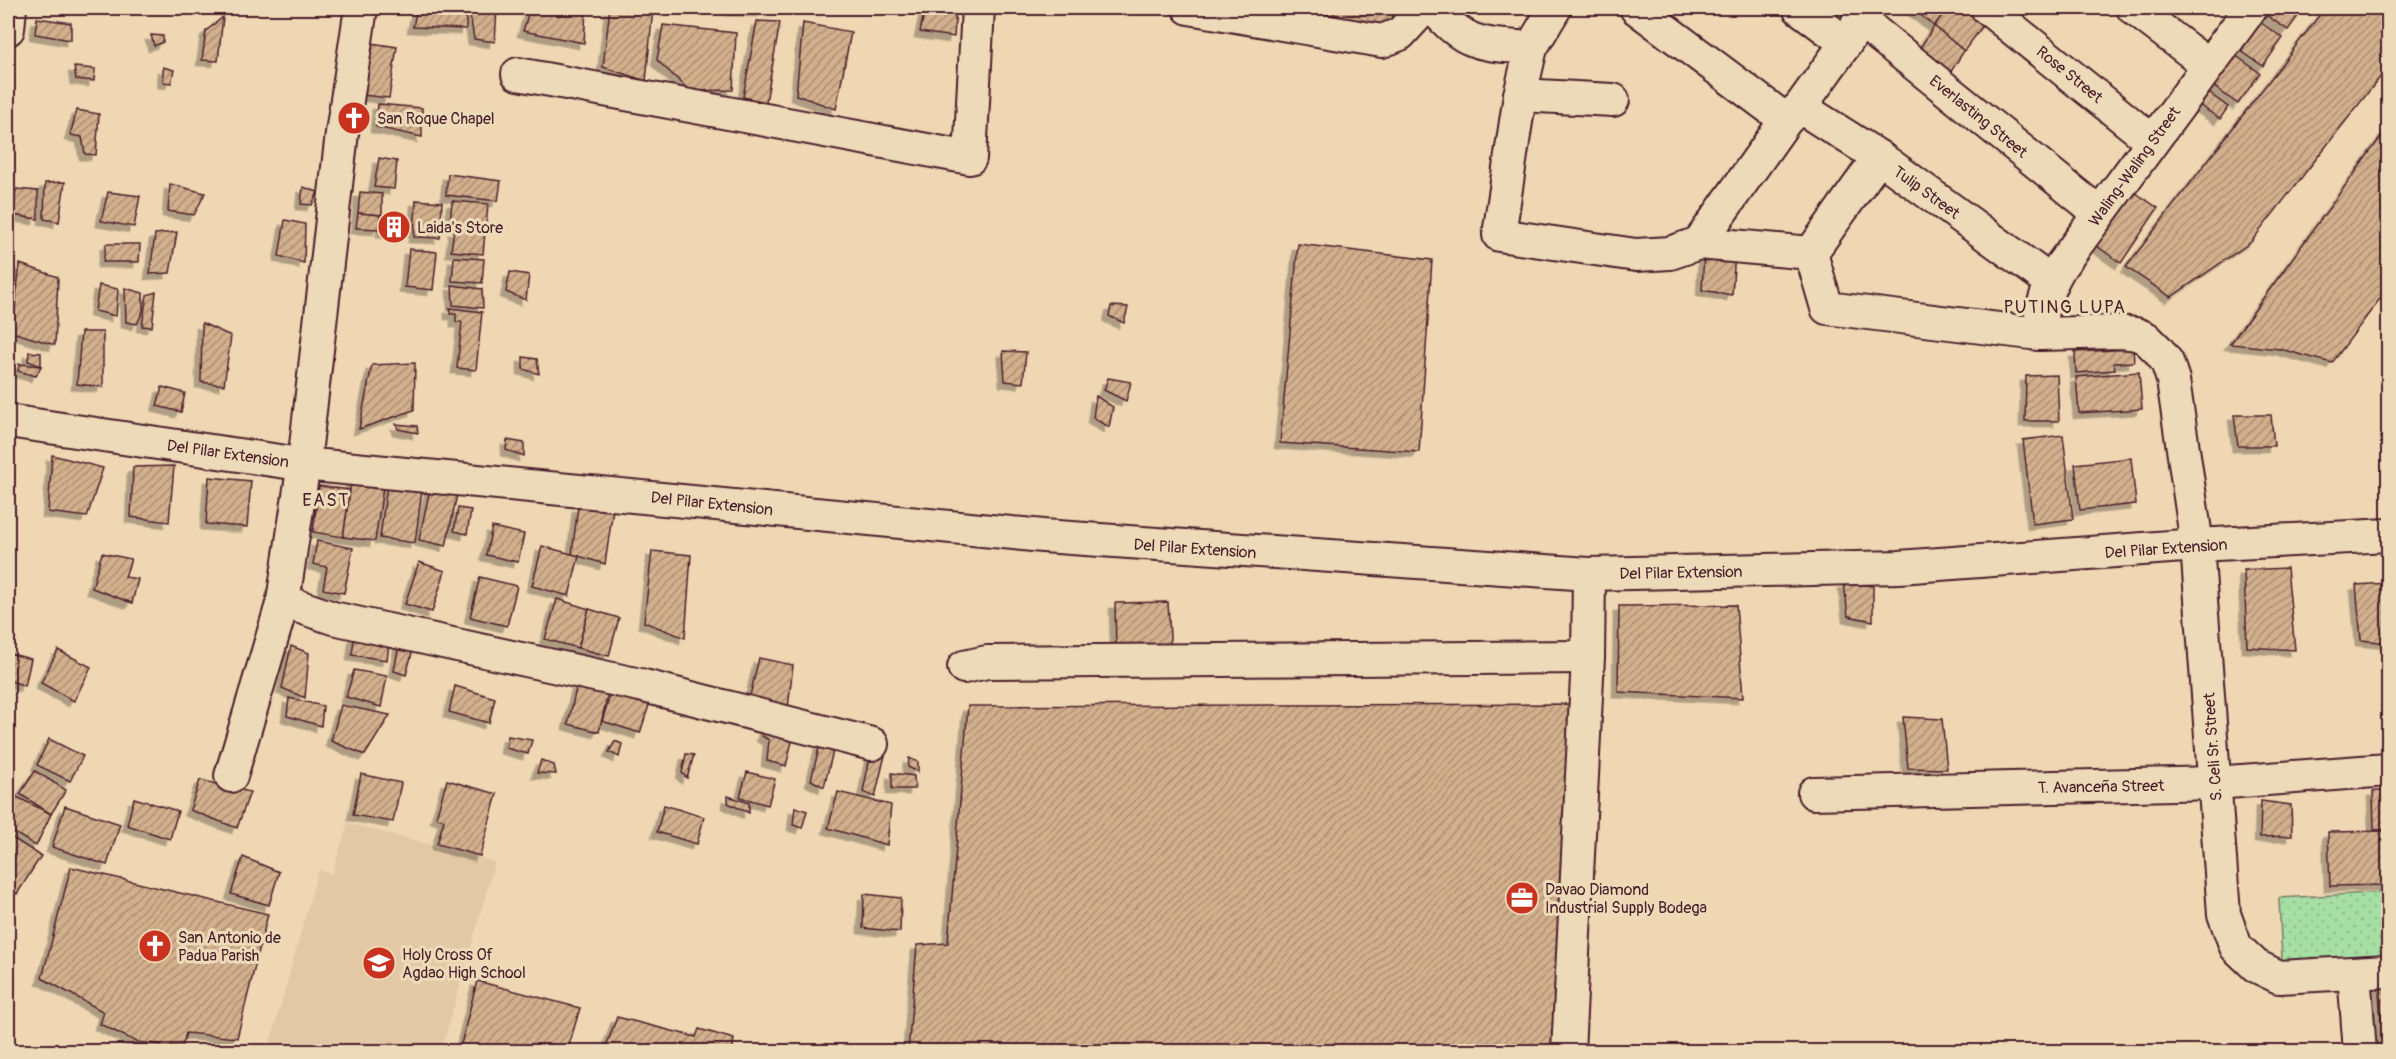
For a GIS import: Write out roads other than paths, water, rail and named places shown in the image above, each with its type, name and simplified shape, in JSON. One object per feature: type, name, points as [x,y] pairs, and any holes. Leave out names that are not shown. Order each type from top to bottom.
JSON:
[{"type":"street","points":[[8,30],[9,8]]},
{"type":"street","points":[[231,776],[283,601],[304,463],[342,133],[361,8]]},
{"type":"street","points":[[518,74],[970,158],[978,8]]},
{"type":"street","points":[[1189,8],[1327,20],[1382,41],[1400,34],[1424,8]]},
{"type":"street","points":[[1434,8],[1450,27],[1471,39],[1492,45],[1531,48]]},
{"type":"street","points":[[1555,8],[1531,48],[1520,95],[1499,235],[1636,255],[1670,253],[1699,243],[1811,253],[1879,157]]},
{"type":"street","name":"Tulip Street","points":[[1636,8],[1793,113],[1879,157],[2051,282]]},
{"type":"street","name":"Everlasting Street","points":[[1799,8],[1858,23],[2099,213]]},
{"type":"street","name":"Rose Street","points":[[1987,8],[2152,141]]},
{"type":"street","points":[[2133,8],[2208,65]]},
{"type":"street","name":"Waling-Waling Street","points":[[2039,334],[2040,313],[2051,282],[2250,8]]},
{"type":"street","points":[[1699,243],[1858,23]]},
{"type":"street","points":[[1520,95],[1613,100]]},
{"type":"street","name":"S. Celi Sr. Street","points":[[1811,253],[1827,308],[2039,334],[2121,332],[2146,338],[2158,350],[2167,362],[2173,380],[2197,545],[2224,914],[2236,947],[2256,966],[2279,977],[2354,974]]},
{"type":"street","name":"Del Pilar Extension","points":[[8,422],[304,463],[1103,542],[1589,574],[1899,567],[2197,545],[2388,535]]},
{"type":"street","points":[[1568,1052],[1588,657],[1589,574]]},
{"type":"street","points":[[283,601],[333,618],[640,685],[872,744]]},
{"type":"street","points":[[964,667],[987,662],[1588,657]]},
{"type":"street","name":"T. Avanceña Street","points":[[1814,793],[2214,783],[2388,770]]},
{"type":"street","points":[[2360,1052],[2354,974],[2388,971]]},
{"type":"place","name":"San Roque Chapel","points":[[354,118]]},
{"type":"place","name":"Laida's Store","points":[[394,227]]},
{"type":"place","name":"Davao Diamond Industrial Supply Bodega","points":[[1522,898]]},
{"type":"place","name":"San Antonio de Padua Parish","points":[[155,946]]},
{"type":"place","name":"Holy Cross Of Agdao High School","points":[[379,963]]},
{"type":"district","name":"PUTING LUPA","points":[[2065,307]]},
{"type":"district","name":"EAST","points":[[326,500]]}]
